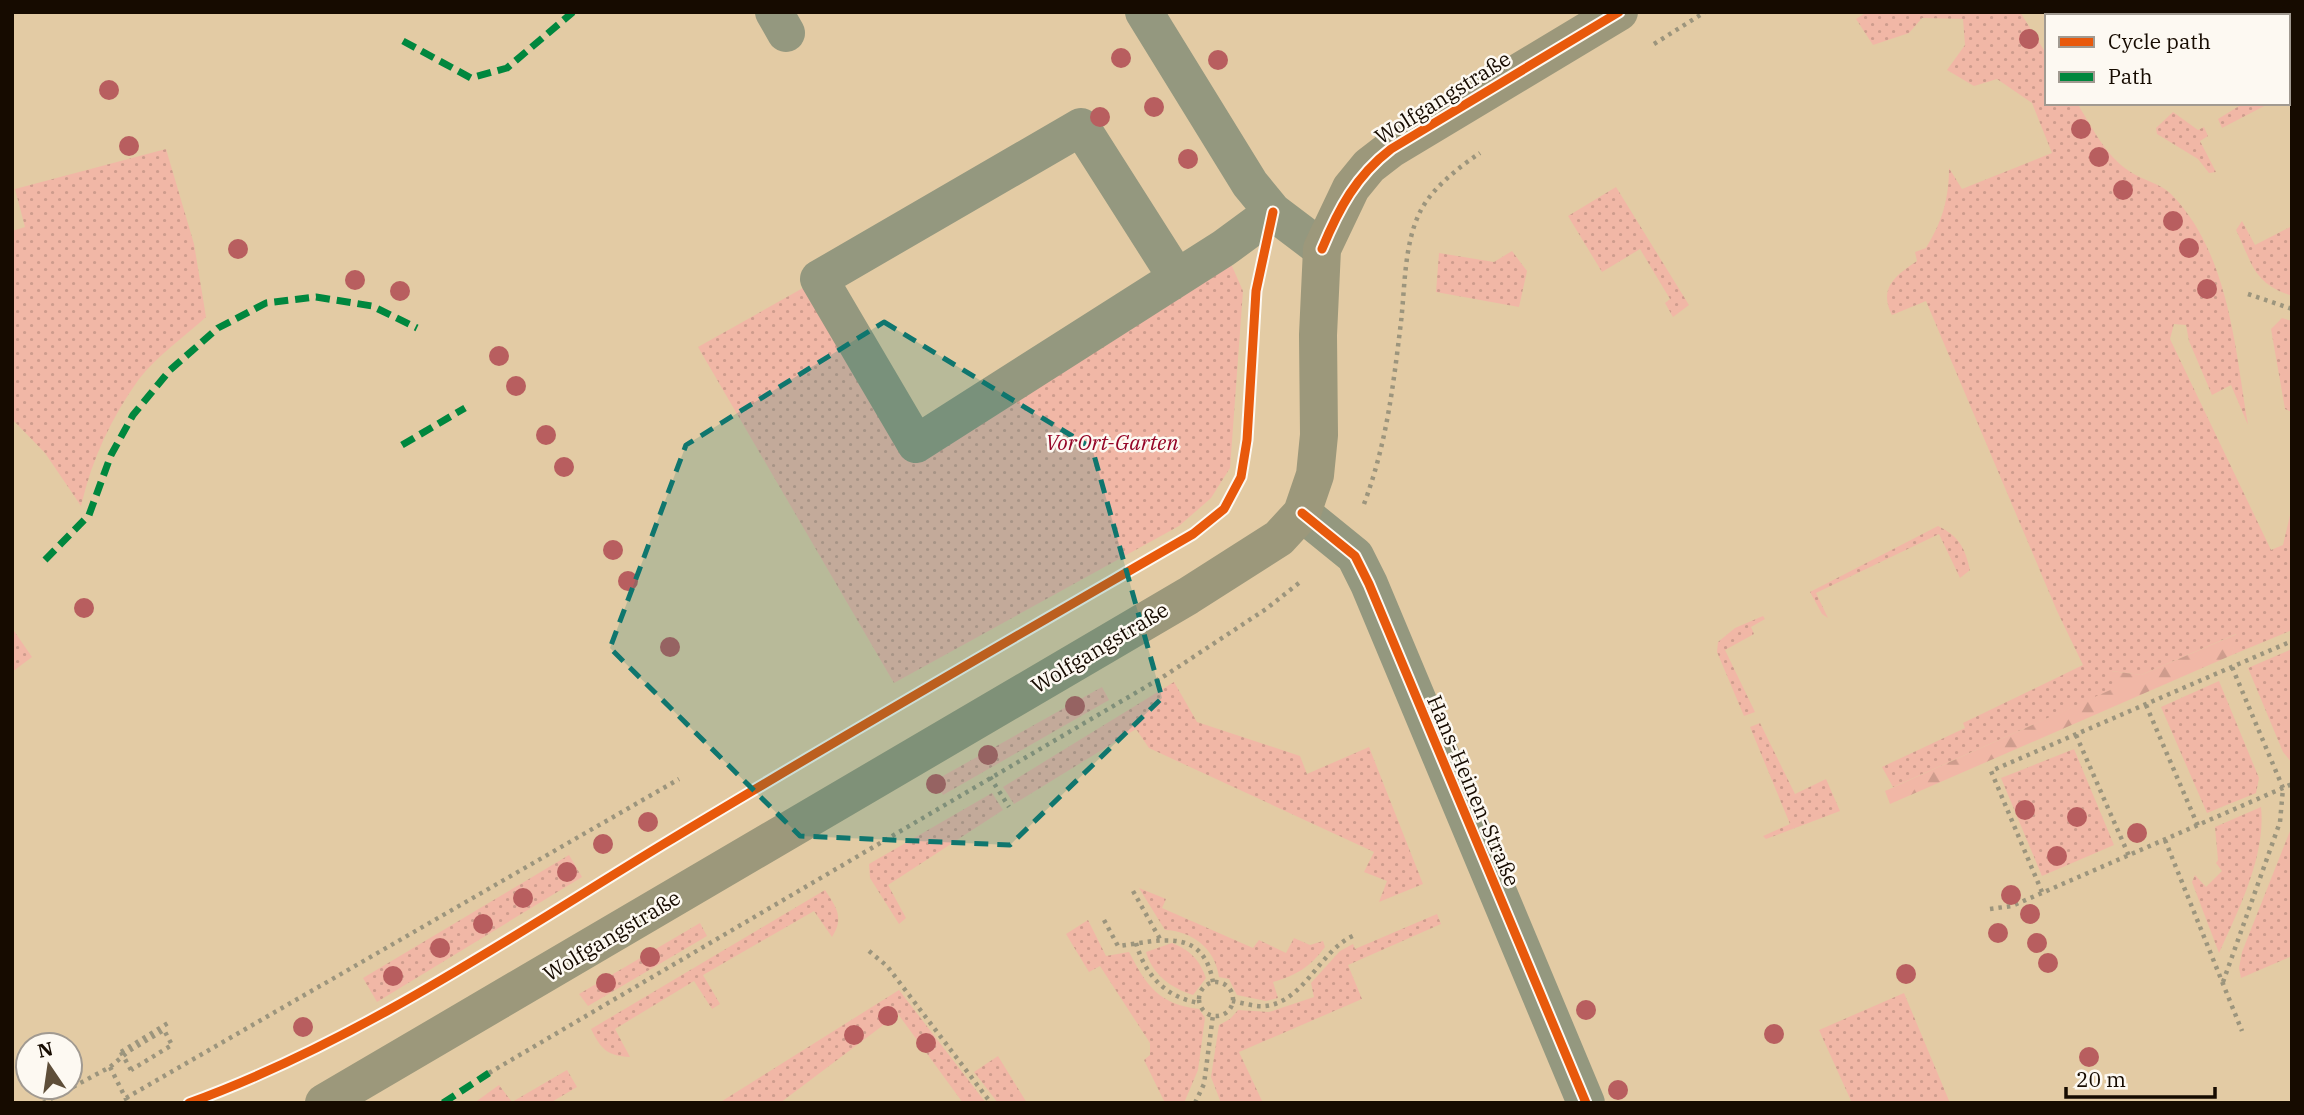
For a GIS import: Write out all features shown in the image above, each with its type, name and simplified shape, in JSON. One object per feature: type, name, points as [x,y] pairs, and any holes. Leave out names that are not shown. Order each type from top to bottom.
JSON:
[{"type":"main road","name":"Wolfgangstraße","points":[[324,1103],[1188,596],[1279,537],[1302,513],[1315,475],[1322,249],[1346,197],[1369,166],[1391,149],[1619,12]]},
{"type":"street","points":[[1144,12],[1236,164],[1273,212],[1322,249]]},
{"type":"street","points":[[1177,278],[1081,127],[819,279],[916,444],[1177,278],[1224,248],[1273,212]]},
{"type":"street","name":"Hans-Heinen-Straße","points":[[1302,513],[1355,555],[1586,1103]]},
{"type":"path","points":[[2248,294],[2292,309]]},
{"type":"path","points":[[2042,892],[1991,771],[2292,641]]},
{"type":"path","points":[[2223,982],[2280,822],[2283,788],[2232,667]]},
{"type":"path","points":[[2146,704],[2198,826]]},
{"type":"path","points":[[2076,735],[2129,856]]},
{"type":"path","points":[[990,777],[1009,807]]},
{"type":"path","points":[[110,1068],[127,1101],[679,779]]},
{"type":"path","points":[[1990,909],[2012,906],[2292,784]]},
{"type":"path","points":[[2165,841],[2242,1031]]},
{"type":"path","points":[[1133,891],[1160,939]]},
{"type":"path","points":[[1104,920],[1118,946],[1160,939],[1188,943],[1203,954],[1213,982]]},
{"type":"path","points":[[1232,1001],[1262,1007],[1284,1000],[1335,947],[1355,935]]},
{"type":"path","points":[[1136,943],[1145,967],[1155,981],[1178,998],[1200,1003]]},
{"type":"path","points":[[869,951],[887,966],[991,1103]]},
{"type":"path","points":[[1213,982],[1227,986],[1232,1001],[1224,1014],[1213,1015],[1203,1010],[1200,1003],[1202,989],[1213,982]]},
{"type":"path","points":[[1195,1103],[1204,1084],[1213,1015]]},
{"type":"path","points":[[43,1103],[110,1068],[129,1051],[164,1030],[172,1045],[131,1070],[121,1052],[168,1023]]},
{"type":"highlighted area","points":[[884,322],[1092,448],[1162,698],[1010,845],[800,836],[610,648],[686,445]]},
{"type":"green space","points":[[1867,12],[2020,12],[2045,52],[2045,105],[2078,105],[2113,157],[2134,174],[2171,194],[2206,244],[2226,303],[2248,425],[2231,385],[2212,395],[2189,341],[2186,325],[2174,324],[2170,339],[2271,550],[2283,545],[2291,511],[2292,513],[2292,630],[2232,655],[2236,634],[2141,675],[2112,671],[2118,687],[1893,787],[1882,767],[1965,728],[1963,723],[2083,665],[2057,611],[1926,301],[1892,315],[1887,297],[1891,283],[1917,261],[1915,252],[1926,248],[1936,229],[1944,210],[1949,168],[1962,189],[2052,153],[2032,103],[1997,79],[1974,86],[1947,70],[1965,45],[1963,19],[1922,18],[1909,33],[1873,45],[1856,19]]},
{"type":"green space","points":[[2085,12],[2263,12],[2260,14],[2082,14]]},
{"type":"green space","points":[[2241,105],[2266,105],[2222,128],[2218,119]]},
{"type":"green space","points":[[2173,112],[2198,130],[2204,127],[2208,136],[2200,141],[2216,172],[2209,173],[2198,159],[2157,134],[2156,128]]},
{"type":"green space","points":[[166,149],[194,244],[206,317],[154,362],[129,394],[97,455],[81,506],[45,453],[12,419],[12,231],[25,227],[15,189]]},
{"type":"green space","points":[[1616,187],[1689,305],[1673,317],[1665,303],[1670,299],[1640,249],[1602,272],[1568,216]]},
{"type":"green space","points":[[2242,221],[2255,245],[2292,226],[2292,296],[2269,285],[2256,271],[2236,230]]},
{"type":"green space","name":"VorOrt-Garten","points":[[1224,248],[1243,291],[1230,468],[1211,498],[1179,526],[894,683],[698,347],[819,279],[917,444]]},
{"type":"green space","points":[[1512,251],[1527,271],[1519,307],[1436,292],[1439,253],[1494,262]]},
{"type":"green space","points":[[2282,318],[2292,321],[2292,412],[2285,409],[2271,329]]},
{"type":"green space","points":[[1938,526],[1956,539],[1966,555],[1970,570],[1960,578],[1939,534],[1816,593],[1828,618],[1822,614],[1810,592]]},
{"type":"green space","points":[[1763,616],[1765,619],[1751,627],[1754,634],[1725,650],[1755,712],[1744,716],[1717,652],[1718,642],[1735,628]]},
{"type":"green space","points":[[12,628],[32,657],[12,672]]},
{"type":"green space","points":[[2237,634],[2232,655],[1890,804],[1885,791],[2117,687],[2111,671],[2141,675]]},
{"type":"green space","points":[[2292,649],[2292,763],[2283,752],[2248,668]]},
{"type":"green space","points":[[2219,681],[2259,778],[2256,793],[2207,813],[2161,707]]},
{"type":"green space","points":[[1174,682],[1197,722],[1300,756],[1307,774],[1369,747],[1423,884],[1379,902],[1387,881],[1364,872],[1374,852],[1149,748],[1136,729],[1014,804],[1003,787]]},
{"type":"green space","points":[[1102,687],[1109,700],[943,795],[934,781]]},
{"type":"green space","points":[[1760,723],[1795,794],[1826,779],[1840,811],[1766,839],[1763,836],[1790,824],[1750,727]]},
{"type":"green space","points":[[2074,749],[2114,845],[2042,876],[2001,778]]},
{"type":"green space","points":[[992,793],[1003,810],[888,885],[906,918],[899,924],[870,878],[869,864]]},
{"type":"green space","points":[[2261,807],[2255,863],[2219,953],[2192,882],[2195,875],[2206,887],[2222,871],[2216,863],[2215,827]]},
{"type":"green space","points":[[2292,826],[2292,956],[2241,978],[2239,968],[2242,952]]},
{"type":"green space","points":[[569,855],[582,877],[377,1002],[363,978]]},
{"type":"green space","points":[[1139,888],[1166,899],[1162,908],[1253,948],[1259,940],[1286,953],[1294,938],[1310,945],[1323,941],[1325,947],[1302,969],[1273,982],[1278,998],[1266,1001],[1237,995],[1229,979],[1219,977],[1213,958],[1201,943],[1184,934],[1165,930]]},
{"type":"green space","points":[[825,890],[838,913],[838,924],[832,937],[814,911],[703,975],[720,1004],[712,1009],[694,981],[615,1029],[630,1057],[610,1053],[598,1042],[591,1029]]},
{"type":"green space","points":[[1437,914],[1441,924],[1348,965],[1362,999],[1239,1052],[1263,1103],[1221,1103],[1211,1077],[1219,1025],[1230,1019],[1238,1010],[1269,1012],[1314,997],[1311,983],[1340,951],[1353,944],[1355,949]]},
{"type":"green space","points":[[1088,920],[1106,956],[1129,952],[1156,992],[1174,1003],[1199,1009],[1205,1018],[1198,1070],[1184,1103],[1165,1103],[1144,1060],[1150,1055],[1150,1043],[1100,966],[1089,972],[1066,934]]},
{"type":"green space","points":[[700,923],[707,936],[588,1006],[579,994]]},
{"type":"green space","points":[[1172,943],[1194,956],[1206,978],[1193,995],[1177,989],[1164,979],[1149,960],[1146,952]]},
{"type":"green space","points":[[899,990],[986,1103],[963,1103],[898,1014],[780,1103],[719,1103]]},
{"type":"green space","points":[[1904,993],[1950,1103],[1852,1103],[1819,1030]]},
{"type":"green space","points":[[998,1056],[1027,1103],[998,1103],[974,1072]]},
{"type":"green space","points":[[567,1070],[577,1087],[550,1103],[474,1103],[499,1085],[512,1102]]},
{"type":"marked path","points":[[403,41],[471,78],[507,68],[573,12]]},
{"type":"marked path","points":[[45,560],[89,515],[111,455],[133,415],[170,370],[218,328],[266,303],[316,297],[372,306],[417,328]]},
{"type":"marked path","points":[[402,445],[465,408]]},
{"type":"marked path","points":[[443,1103],[489,1073]]},
{"type":"cycle path","points":[[1322,249],[1335,220],[1358,182],[1391,149],[1619,12]]},
{"type":"cycle path","points":[[189,1103],[312,1050],[431,986],[794,766],[1193,534],[1224,509],[1241,477],[1247,440],[1256,291],[1273,212]]},
{"type":"cycle path","points":[[1302,513],[1355,556],[1369,584],[1586,1103]]}]
